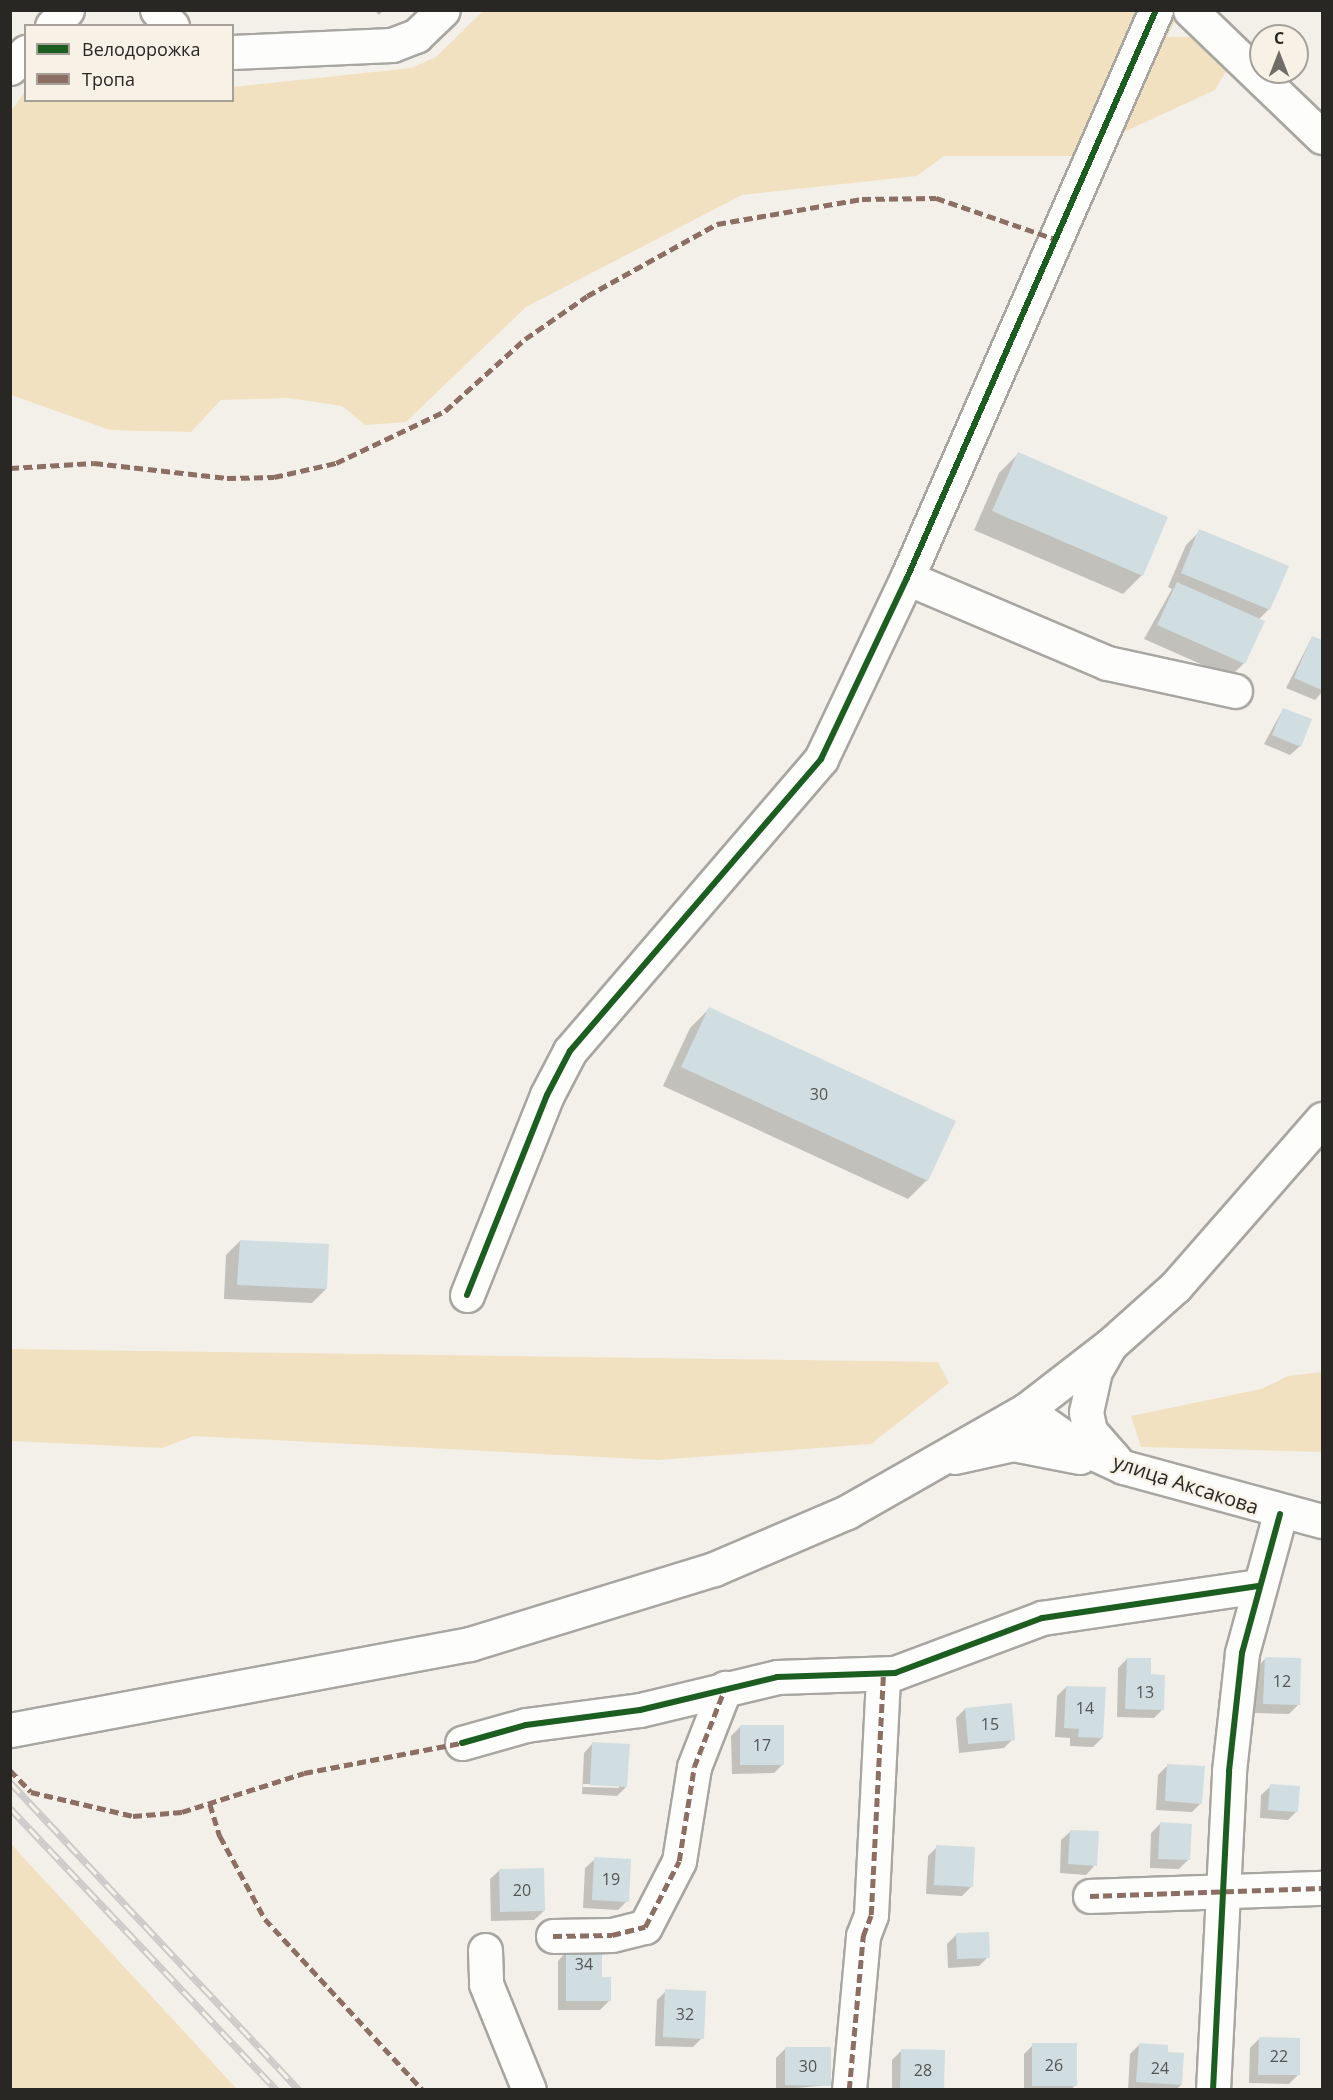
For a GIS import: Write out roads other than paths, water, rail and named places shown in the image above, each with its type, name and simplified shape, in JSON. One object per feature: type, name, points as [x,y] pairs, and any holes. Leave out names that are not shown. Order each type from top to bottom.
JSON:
[{"type":"street","points":[[54,24],[67,10]]},
{"type":"street","points":[[157,10],[170,24]]},
{"type":"street","points":[[234,52],[392,45],[416,36],[443,10]]},
{"type":"street","points":[[467,1295],[547,1095],[570,1051],[821,759],[907,578],[1156,10]]},
{"type":"street","points":[[1190,10],[1323,137]]},
{"type":"street","points":[[10,68],[24,54]]},
{"type":"street","points":[[907,578],[1107,663],[1235,691]]},
{"type":"street","points":[[10,1730],[347,1671],[599,1609],[806,1530],[937,1463],[1026,1410],[1110,1345],[1176,1286],[1323,1119]]},
{"type":"street","points":[[1110,1345],[1095,1371],[1086,1412],[1090,1431],[1123,1467]]},
{"type":"street","name":"улица Аксакова","points":[[1026,1410],[1074,1444],[1123,1467],[1280,1514],[1323,1521]]},
{"type":"street","points":[[937,1463],[984,1446],[1013,1444],[1123,1467]]},
{"type":"street","points":[[1213,2090],[1224,1888],[1242,1653],[1280,1514]]},
{"type":"street","points":[[462,1743],[777,1677],[883,1674],[934,1661],[1042,1618],[1259,1586]]},
{"type":"street","points":[[849,2090],[863,1936],[871,1915],[883,1674]]},
{"type":"street","points":[[553,1936],[612,1935],[645,1927],[679,1862],[694,1767],[725,1688]]},
{"type":"street","points":[[1090,1896],[1224,1888],[1323,1888]]},
{"type":"street","points":[[485,1950],[486,1983],[529,2090]]},
{"type":"railway","points":[[10,1782],[299,2090]]},
{"type":"railway","points":[[10,1808],[277,2090]]}]
